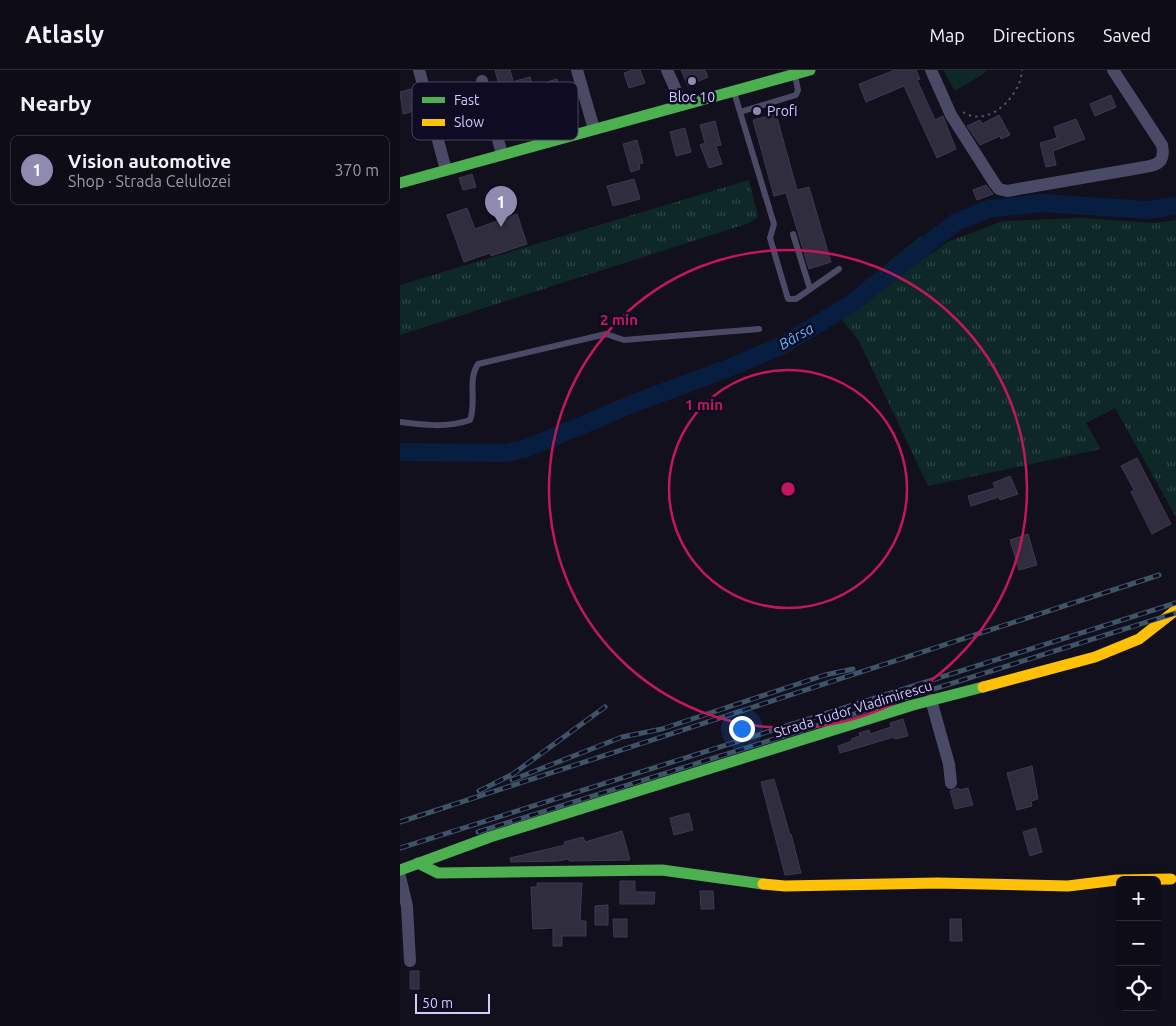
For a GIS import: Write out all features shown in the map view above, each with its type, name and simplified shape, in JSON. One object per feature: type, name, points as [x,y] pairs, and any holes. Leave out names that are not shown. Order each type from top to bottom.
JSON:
[{"type":"street","points":[[576,70],[594,129]]},
{"type":"street","points":[[667,70],[682,104]]},
{"type":"street","points":[[578,133],[810,70]]},
{"type":"street","points":[[932,70],[951,115],[995,184],[999,189],[1007,191],[1156,165],[1161,161],[1164,155],[1162,145],[1113,70]]},
{"type":"street","points":[[438,140],[446,170]]},
{"type":"street","points":[[498,140],[502,154]]},
{"type":"street","points":[[400,183],[554,140]]},
{"type":"street","name":"Strada Tudor Vladimirescu","points":[[400,870],[490,837],[930,700],[1096,657],[1139,639],[1176,610]]},
{"type":"street","points":[[930,700],[949,764],[952,783]]},
{"type":"street","points":[[418,863],[438,873],[643,870],[687,872],[727,881],[785,886],[937,883],[1068,886],[1117,880],[1171,879]]},
{"type":"street","points":[[400,877],[407,906],[410,961]]},
{"type":"lane","points":[[740,112],[792,97],[798,90],[794,74]]},
{"type":"lane","points":[[734,91],[774,224],[770,238],[787,297],[792,301],[796,299],[839,269]]},
{"type":"lane","points":[[793,234],[810,289]]},
{"type":"lane","points":[[400,422],[426,426],[458,424],[470,420],[473,411],[472,377],[478,364],[606,334],[624,340],[759,329]]},
{"type":"path","points":[[959,110],[969,116],[977,117],[991,113],[1008,102],[1016,92],[1022,70]]},
{"type":"green space","points":[[943,70],[985,70],[986,72],[955,91]]},
{"type":"green space","points":[[749,180],[758,217],[749,223],[400,335],[400,285]]},
{"type":"green space","points":[[1081,218],[1154,223],[1176,220],[1176,517],[1115,408],[1086,423],[1101,449],[928,486],[859,341],[832,308],[921,236],[931,254],[947,242],[1003,221]]},
{"type":"building","points":[[495,70],[510,70],[513,82],[498,82]]},
{"type":"building","points":[[640,70],[645,83],[629,88],[624,73]]},
{"type":"building","name":"Bloc 10","points":[[681,70],[705,70],[708,77],[688,86]]},
{"type":"building","points":[[895,70],[916,70],[920,79],[917,80],[935,120],[943,116],[956,149],[937,158],[904,86],[866,102],[859,84]]},
{"type":"building","points":[[530,77],[532,82],[515,82]]},
{"type":"building","points":[[557,79],[558,82],[547,82]]},
{"type":"building","points":[[411,89],[412,111],[403,114],[400,92]]},
{"type":"building","points":[[1111,95],[1116,107],[1095,116],[1090,104]]},
{"type":"building","points":[[776,114],[797,190],[809,187],[831,262],[809,269],[786,193],[774,196],[753,120]]},
{"type":"building","points":[[999,115],[1010,135],[1001,139],[1000,136],[980,145],[967,126],[980,120],[982,124]]},
{"type":"building","points":[[1076,119],[1085,139],[1053,151],[1056,165],[1046,167],[1040,143],[1057,138],[1054,127]]},
{"type":"building","points":[[715,121],[721,145],[716,146],[722,164],[709,168],[700,145],[705,143],[700,125]]},
{"type":"building","points":[[685,128],[691,152],[676,156],[670,132]]},
{"type":"building","points":[[637,140],[643,163],[639,164],[640,169],[631,172],[623,144]]},
{"type":"building","points":[[472,174],[476,187],[463,190],[459,178]]},
{"type":"building","points":[[634,179],[640,199],[613,206],[607,186]]},
{"type":"building","points":[[986,185],[993,194],[977,200],[973,190]]},
{"type":"building","points":[[467,208],[475,229],[517,214],[527,244],[491,256],[490,253],[464,262],[447,215]]},
{"type":"building","points":[[1137,458],[1171,524],[1152,534],[1131,492],[1134,490],[1121,466]]},
{"type":"building","points":[[1010,476],[1018,494],[1000,500],[999,497],[971,506],[968,496],[995,488],[993,483]]},
{"type":"building","points":[[1028,534],[1037,565],[1019,570],[1010,540]]},
{"type":"building","points":[[903,719],[908,736],[895,739],[894,737],[840,753],[838,746],[852,741],[851,739],[860,736],[859,733],[869,730],[870,734],[891,727],[890,723]]},
{"type":"building","points":[[1032,766],[1038,799],[1031,801],[1032,806],[1017,810],[1007,773]]},
{"type":"building","points":[[774,779],[801,873],[785,875],[761,782]]},
{"type":"building","points":[[959,788],[959,790],[968,788],[973,805],[955,809],[950,791]]},
{"type":"building","points":[[689,813],[693,830],[674,835],[670,818]]},
{"type":"building","points":[[1036,828],[1042,852],[1030,856],[1023,832]]},
{"type":"building","points":[[622,831],[630,860],[569,861],[569,859],[511,862],[510,858],[565,845],[564,842],[583,837],[585,842]]},
{"type":"building","points":[[620,881],[635,881],[635,892],[655,892],[654,904],[620,904]]},
{"type":"building","points":[[537,883],[582,883],[580,921],[586,921],[586,936],[562,936],[562,946],[553,946],[553,928],[533,929],[531,887],[537,887]]},
{"type":"building","points":[[700,891],[713,891],[714,909],[701,909]]},
{"type":"building","points":[[608,905],[608,925],[595,925],[595,906]]},
{"type":"building","points":[[613,919],[627,919],[627,937],[614,937]]},
{"type":"building","points":[[950,919],[961,919],[962,941],[950,941]]},
{"type":"building","points":[[410,971],[419,971],[419,989],[410,989]]},
{"type":"waterway","name":"Bârsa","points":[[400,452],[504,453],[525,449],[637,402],[726,369],[779,347],[851,304],[956,222],[989,209],[1042,203],[1148,210],[1176,206]]},
{"type":"railway","points":[[400,822],[1159,575]]},
{"type":"railway","points":[[400,848],[1176,603]]},
{"type":"railway","points":[[478,832],[1176,613]]},
{"type":"railway","points":[[512,780],[622,737],[662,729],[825,675],[853,669]]},
{"type":"railway","points":[[479,791],[513,774],[605,707]]},
{"type":"traffic: fast","points":[[578,134],[810,70]]},
{"type":"traffic: fast","points":[[400,183],[556,140]]},
{"type":"traffic: fast","points":[[400,870],[490,837],[913,705],[983,687]]},
{"type":"traffic: fast","points":[[418,863],[438,873],[662,870],[763,884]]},
{"type":"traffic: slow","points":[[983,687],[1095,657],[1139,639],[1176,610]]},
{"type":"traffic: slow","points":[[763,884],[785,886],[937,883],[1068,886],[1117,880],[1171,879]]},
{"type":"place","name":"Bloc 10","points":[[692,81]]},
{"type":"place","name":"Profi","points":[[757,111]]},
{"type":"place","name":"Vision automotive","points":[[501,227]]}]
